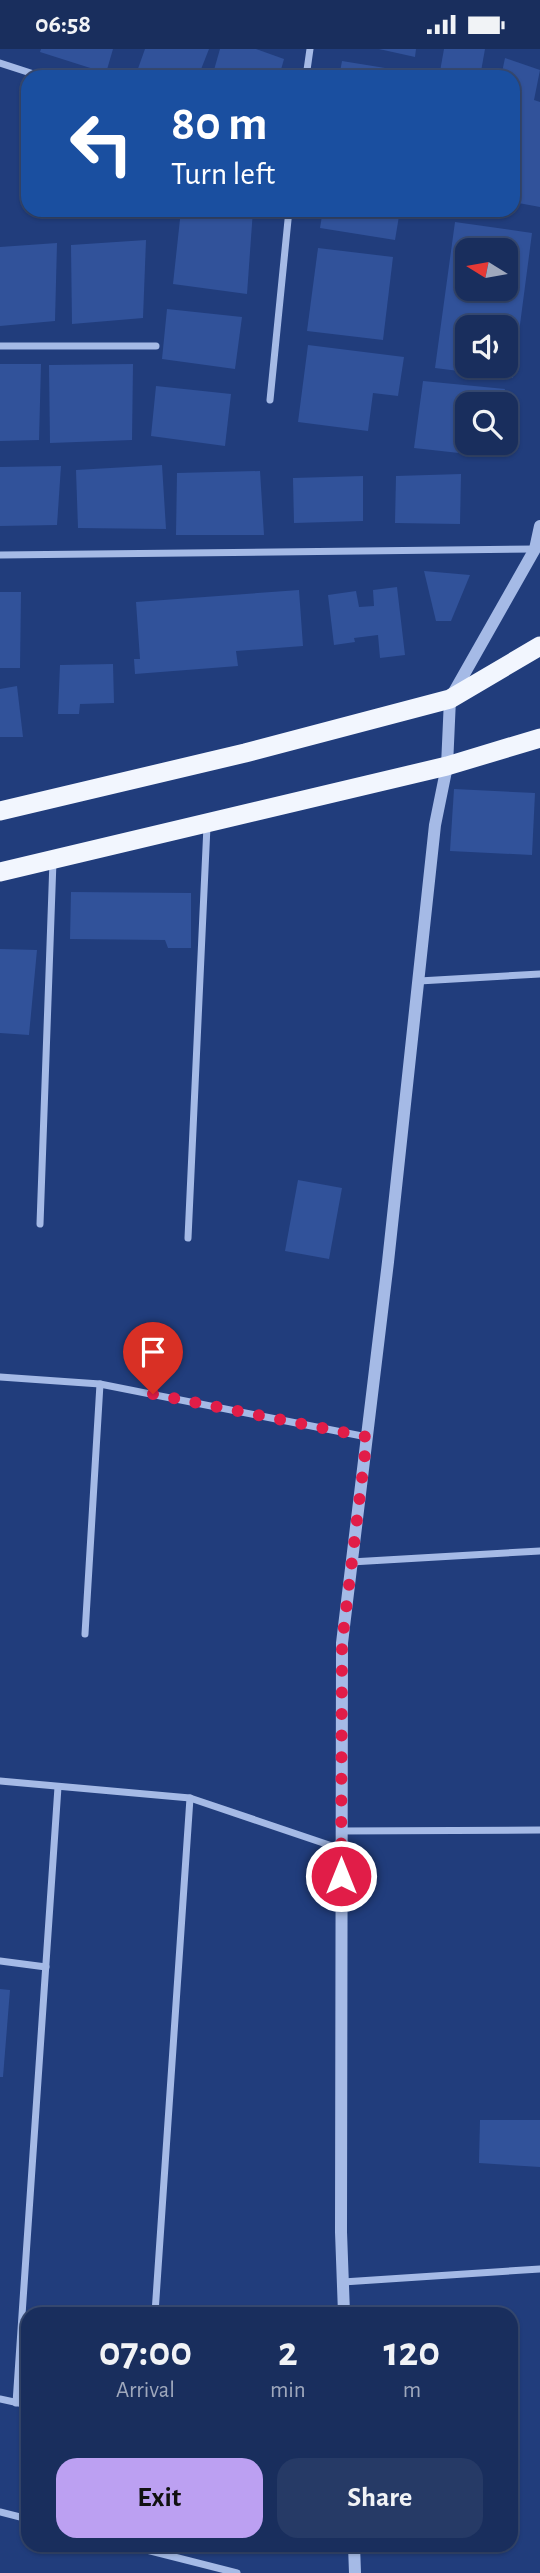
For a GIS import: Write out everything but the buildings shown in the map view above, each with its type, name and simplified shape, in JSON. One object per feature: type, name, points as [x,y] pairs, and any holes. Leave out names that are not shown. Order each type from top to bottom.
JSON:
[{"type":"highway","points":[[0,811],[245,753],[450,699],[540,646]]},
{"type":"highway","points":[[0,871],[447,766],[540,738]]},
{"type":"street","points":[[307,70],[310,49]]},
{"type":"street","points":[[0,63],[22,70]]},
{"type":"street","points":[[270,400],[288,217]]},
{"type":"street","points":[[0,346],[156,346]]},
{"type":"street","points":[[344,2307],[342,1643],[435,825],[447,766],[450,699],[535,549],[540,526]]},
{"type":"street","points":[[0,555],[535,549]]},
{"type":"street","points":[[188,1238],[207,822]]},
{"type":"street","points":[[40,1224],[53,860]]},
{"type":"street","points":[[419,981],[540,974]]},
{"type":"street","points":[[0,1377],[100,1384],[367,1437]]},
{"type":"street","points":[[85,1634],[100,1384]]},
{"type":"street","points":[[351,1562],[540,1551]]},
{"type":"street","points":[[0,1781],[190,1798],[341,1849]]},
{"type":"street","points":[[23,2307],[58,1787]]},
{"type":"street","points":[[155,2307],[190,1798]]},
{"type":"street","points":[[341,1831],[540,1830]]},
{"type":"street","points":[[0,1961],[46,1967]]},
{"type":"street","points":[[343,2282],[540,2269]]},
{"type":"street","points":[[16,2403],[21,2330]]},
{"type":"street","points":[[0,2399],[21,2404]]},
{"type":"street","points":[[0,2512],[21,2517]]},
{"type":"street","points":[[154,2552],[237,2573]]},
{"type":"street","points":[[354,2552],[355,2573]]},
{"type":"route","points":[[153,1394],[367,1437],[342,1643],[341,1876]]}]
